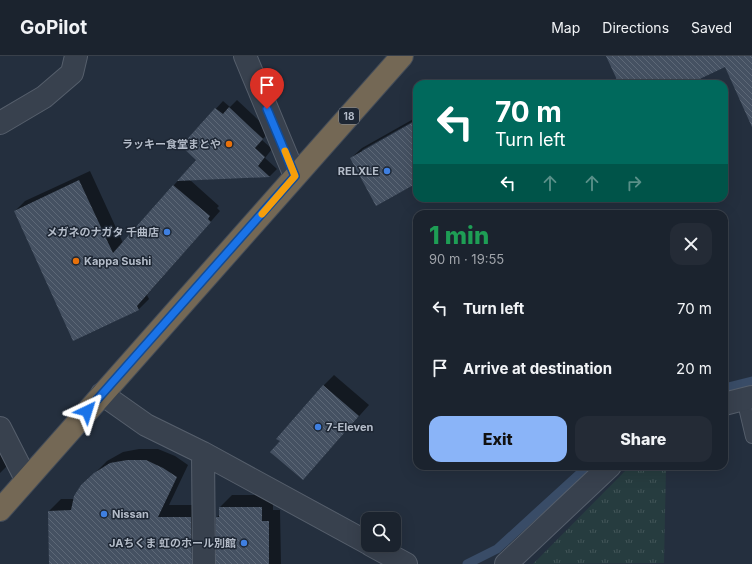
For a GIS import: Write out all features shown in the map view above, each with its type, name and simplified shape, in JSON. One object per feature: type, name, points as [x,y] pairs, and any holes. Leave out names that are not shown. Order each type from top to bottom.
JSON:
[{"type":"highway","name":"18","points":[[0,510],[402,56]]},
{"type":"street","points":[[0,123],[44,96],[72,73],[76,56]]},
{"type":"street","points":[[245,56],[295,176]]},
{"type":"street","points":[[102,394],[146,425],[203,453],[361,539]]},
{"type":"street","points":[[0,428],[26,479]]},
{"type":"street","points":[[203,453],[204,564]]},
{"type":"street","points":[[506,564],[606,470]]},
{"type":"street","points":[[384,552],[406,564]]},
{"type":"lane","points":[[740,400],[752,438]]},
{"type":"green space","points":[[626,470],[666,470],[664,563],[533,564]]},
{"type":"building","points":[[606,56],[752,56],[752,127],[725,67],[697,80],[617,80]]},
{"type":"building","points":[[229,107],[263,139],[255,148],[265,157],[258,166],[270,177],[177,181],[196,160],[181,146],[215,108],[223,114]]},
{"type":"building","name":"RELXLE","points":[[413,122],[413,185],[376,206],[350,158]]},
{"type":"building","name":"Kappa Sushi","points":[[79,180],[113,253],[173,185],[210,216],[208,219],[211,222],[137,306],[139,310],[73,341],[14,211]]},
{"type":"building","name":"7-Eleven","points":[[323,385],[359,416],[303,480],[270,452],[280,441],[276,439]]},
{"type":"building","name":"Nissan","points":[[127,460],[146,460],[177,477],[158,517],[191,517],[192,564],[49,564],[48,511],[71,510],[74,496],[81,485],[94,473],[110,463]]},
{"type":"building","name":"JAちくま 虹のホール別館","points":[[219,507],[262,507],[262,521],[269,521],[269,564],[216,564],[216,517],[219,517]]},
{"type":"waterway","points":[[728,387],[752,381]]},
{"type":"waterway","points":[[467,564],[497,549],[584,470]]},
{"type":"slow traffic","points":[[262,214],[295,176],[285,151]]},
{"type":"place","name":"ラッキー食堂まとや","points":[[229,144]]},
{"type":"place","name":"RELXLE","points":[[387,171]]},
{"type":"place","name":"メガネのナガタ 千曲店","points":[[167,232]]},
{"type":"place","name":"Kappa Sushi","points":[[76,261]]},
{"type":"place","name":"7-Eleven","points":[[318,427]]},
{"type":"place","name":"Nissan","points":[[104,514]]},
{"type":"place","name":"JAちくま 虹のホール別館","points":[[244,543]]},
{"type":"route","points":[[87,411],[249,230],[295,176],[267,109]]}]
